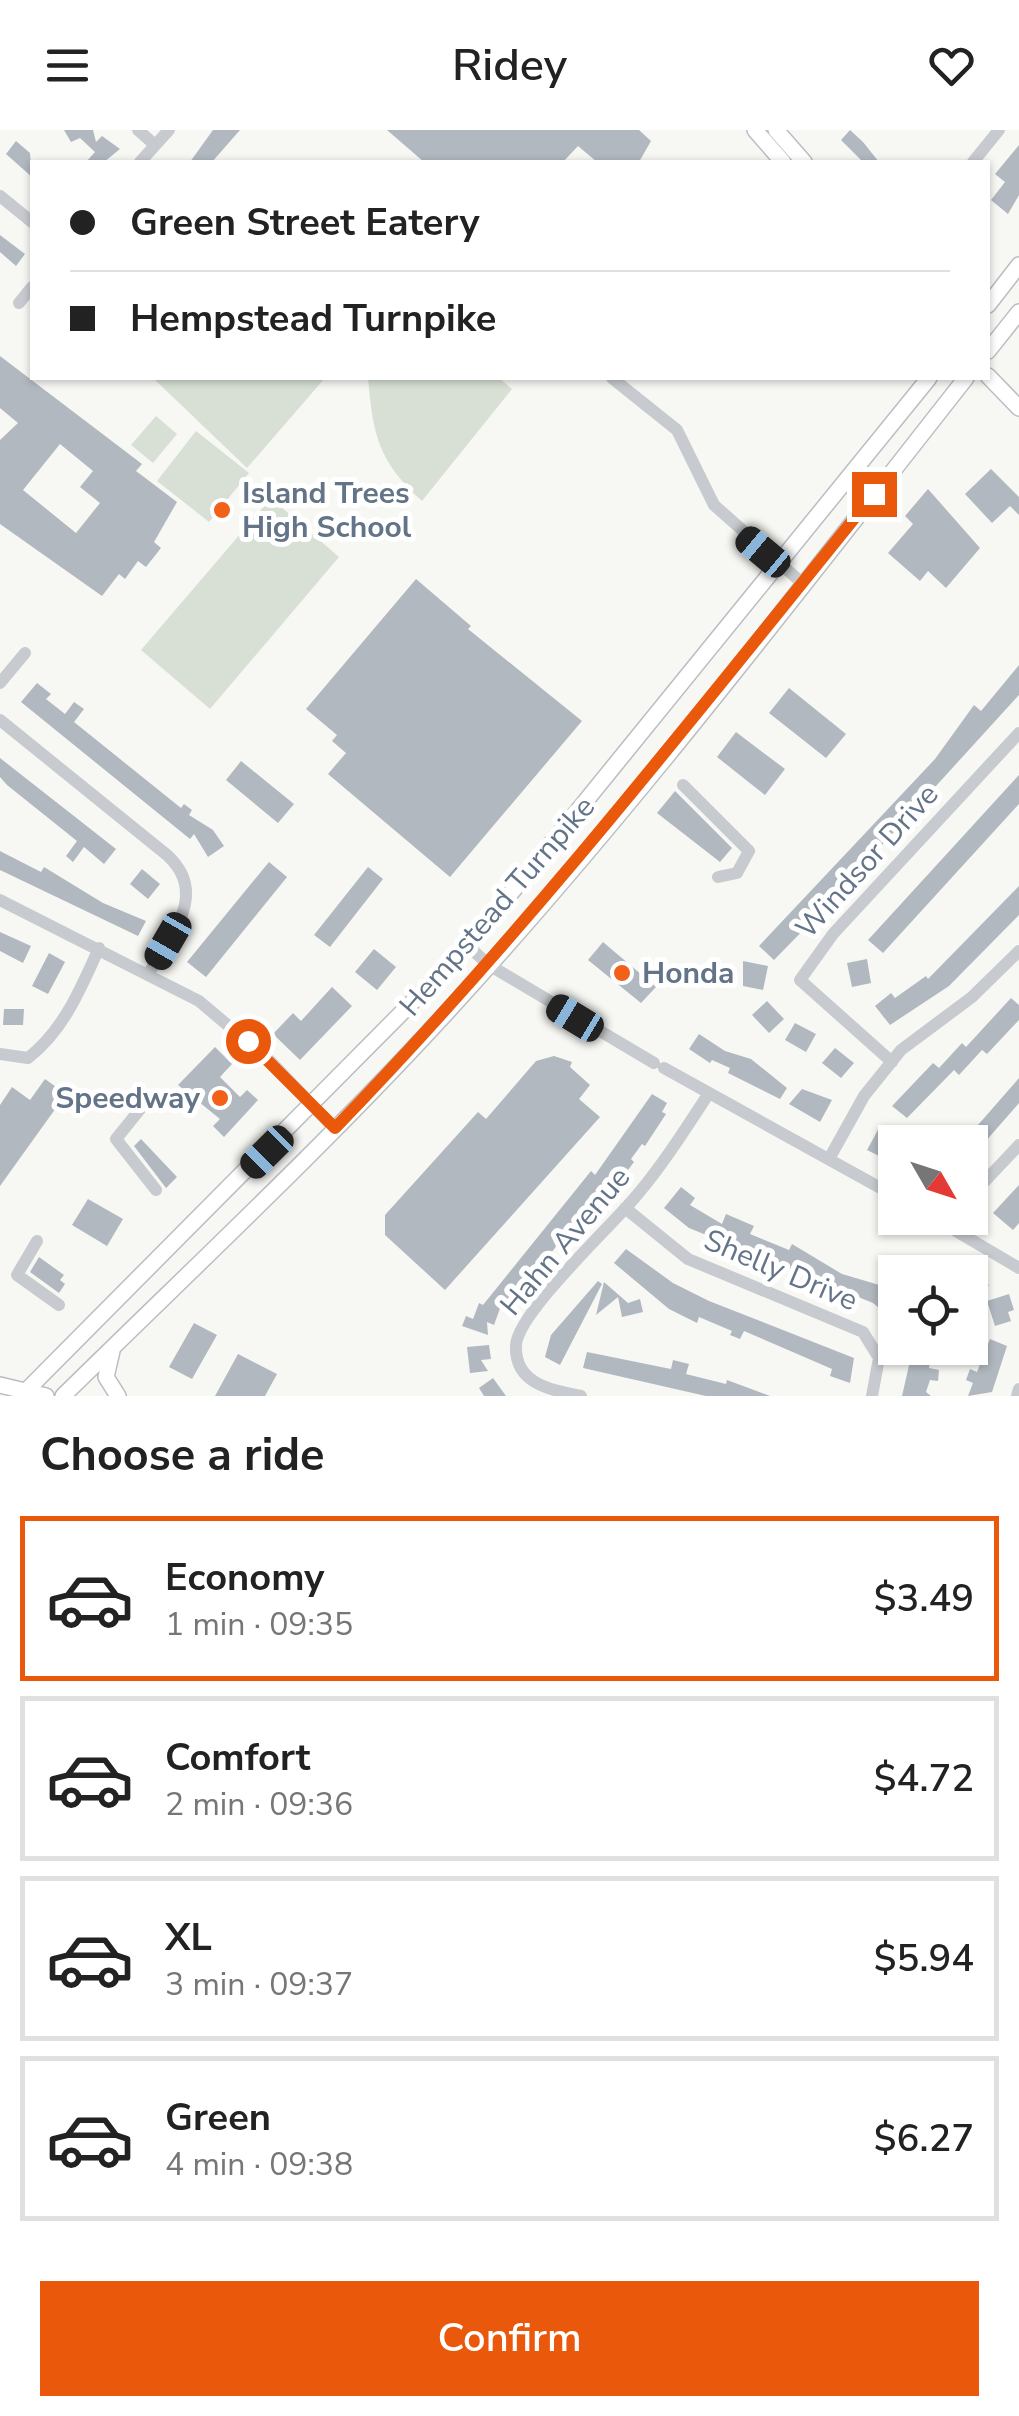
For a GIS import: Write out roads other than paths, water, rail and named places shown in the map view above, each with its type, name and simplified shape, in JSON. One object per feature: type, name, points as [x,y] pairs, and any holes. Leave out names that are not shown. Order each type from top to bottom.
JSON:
[{"type":"main road","points":[[755,130],[781,160]]},
{"type":"main road","points":[[776,130],[802,160]]},
{"type":"main road","points":[[990,301],[1019,265]]},
{"type":"main road","points":[[990,348],[1019,312]]},
{"type":"main road","points":[[990,378],[1019,408]]},
{"type":"main road","name":"Hempstead Turnpike","points":[[24,1394],[468,946],[928,380]]},
{"type":"main road","name":"Hempstead Turnpike","points":[[63,1396],[335,1128],[489,965],[607,827],[964,380]]},
{"type":"main road","points":[[115,1345],[106,1377],[118,1396]]},
{"type":"main road","points":[[0,1385],[24,1394],[46,1396]]},
{"type":"street","points":[[138,130],[155,146]]},
{"type":"street","points":[[142,160],[169,130]]},
{"type":"street","points":[[975,160],[999,130]]},
{"type":"street","points":[[0,196],[30,220]]},
{"type":"street","points":[[19,303],[30,289]]},
{"type":"street","points":[[614,380],[676,430],[714,504],[802,583]]},
{"type":"street","points":[[0,683],[25,653]]},
{"type":"street","points":[[0,720],[167,855],[183,874],[189,892],[186,910],[149,972]]},
{"type":"street","name":"Windsor Drive","points":[[892,1062],[800,980],[833,934],[1019,733]]},
{"type":"street","points":[[682,786],[749,851],[737,873],[718,877]]},
{"type":"street","points":[[0,900],[149,972],[226,1022],[335,1128]]},
{"type":"street","points":[[468,946],[489,965],[659,1066],[878,1186]]},
{"type":"street","points":[[0,1054],[28,1058],[43,1046],[76,997],[100,948]]},
{"type":"street","points":[[829,1158],[864,1096],[901,1050],[972,996],[1019,950]]},
{"type":"street","name":"Hahn Avenue","points":[[581,1396],[536,1384],[525,1375],[516,1349],[517,1338],[541,1301],[670,1153],[708,1093]]},
{"type":"street","points":[[141,1108],[116,1140],[156,1190]]},
{"type":"street","points":[[988,1177],[1019,1145]]},
{"type":"street","name":"Shelly Drive","points":[[625,1208],[688,1259],[863,1332],[879,1358],[872,1396]]},
{"type":"street","points":[[971,1235],[1019,1268]]},
{"type":"street","points":[[36,1241],[17,1276],[59,1305]]},
{"type":"place","name":"Island Trees High School","points":[[222,510]]},
{"type":"place","name":"Honda","points":[[622,973]]},
{"type":"place","name":"Speedway","points":[[220,1098]]}]
